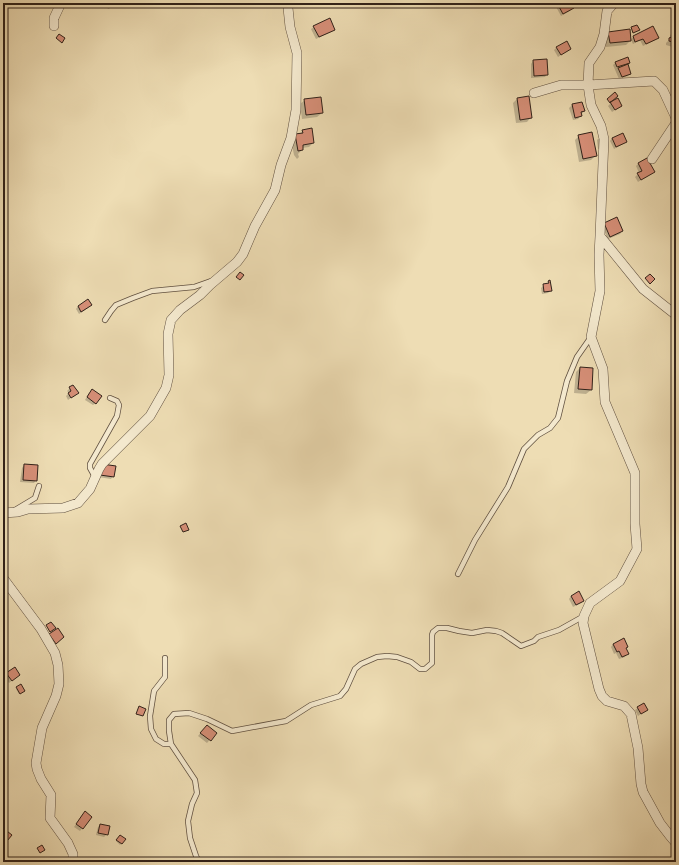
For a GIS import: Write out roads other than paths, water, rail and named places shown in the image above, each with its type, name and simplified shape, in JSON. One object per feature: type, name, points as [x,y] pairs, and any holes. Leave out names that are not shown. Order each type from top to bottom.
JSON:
[{"type":"street","points":[[54,26],[54,18],[61,3]]},
{"type":"street","points":[[8,513],[28,509],[63,508],[78,503],[90,489],[102,464],[150,416],[166,388],[169,375],[168,334],[171,320],[180,310],[200,296],[237,262],[243,254],[255,226],[275,190],[281,165],[291,138],[296,110],[297,53],[290,27],[288,8],[289,3]]},
{"type":"street","points":[[614,3],[607,10],[604,34],[600,47],[589,63],[588,85],[591,105],[601,126],[604,139],[599,255],[600,291],[591,337],[603,369],[605,402],[635,473],[635,524],[637,549],[620,581],[590,603],[584,616],[583,623],[599,689],[602,696],[607,701],[624,706],[630,714],[638,748],[643,792],[660,823],[676,843]]},
{"type":"street","points":[[534,93],[561,85],[654,82],[663,90],[676,118]]},
{"type":"street","points":[[652,159],[676,123]]},
{"type":"street","points":[[600,236],[643,289],[676,315]]},
{"type":"street","points":[[3,578],[41,628],[55,653],[58,665],[58,684],[56,696],[42,728],[36,763],[41,779],[51,795],[50,818],[68,843],[73,854],[73,862]]},
{"type":"lane","points":[[105,320],[116,305],[152,291],[194,287],[216,280]]},
{"type":"lane","points":[[458,574],[475,540],[508,487],[524,449],[538,435],[550,428],[558,418],[567,381],[577,357],[591,337]]},
{"type":"lane","points":[[95,477],[90,468],[90,464],[117,416],[119,405],[117,401],[110,398]]},
{"type":"lane","points":[[8,513],[35,498],[39,486]]},
{"type":"lane","points":[[199,862],[190,838],[188,821],[192,804],[197,793],[195,780],[171,744],[169,720],[174,714],[189,713],[232,731],[286,721],[311,705],[340,696],[346,689],[355,669],[377,657],[397,657],[411,662],[420,669],[425,669],[432,663],[432,635],[438,628],[447,628],[459,632],[472,633],[487,630],[496,631],[521,646],[534,641],[538,637],[559,630],[584,616]]},
{"type":"lane","points":[[165,658],[165,677],[154,691],[150,716],[150,729],[156,739],[164,744],[171,744]]}]
